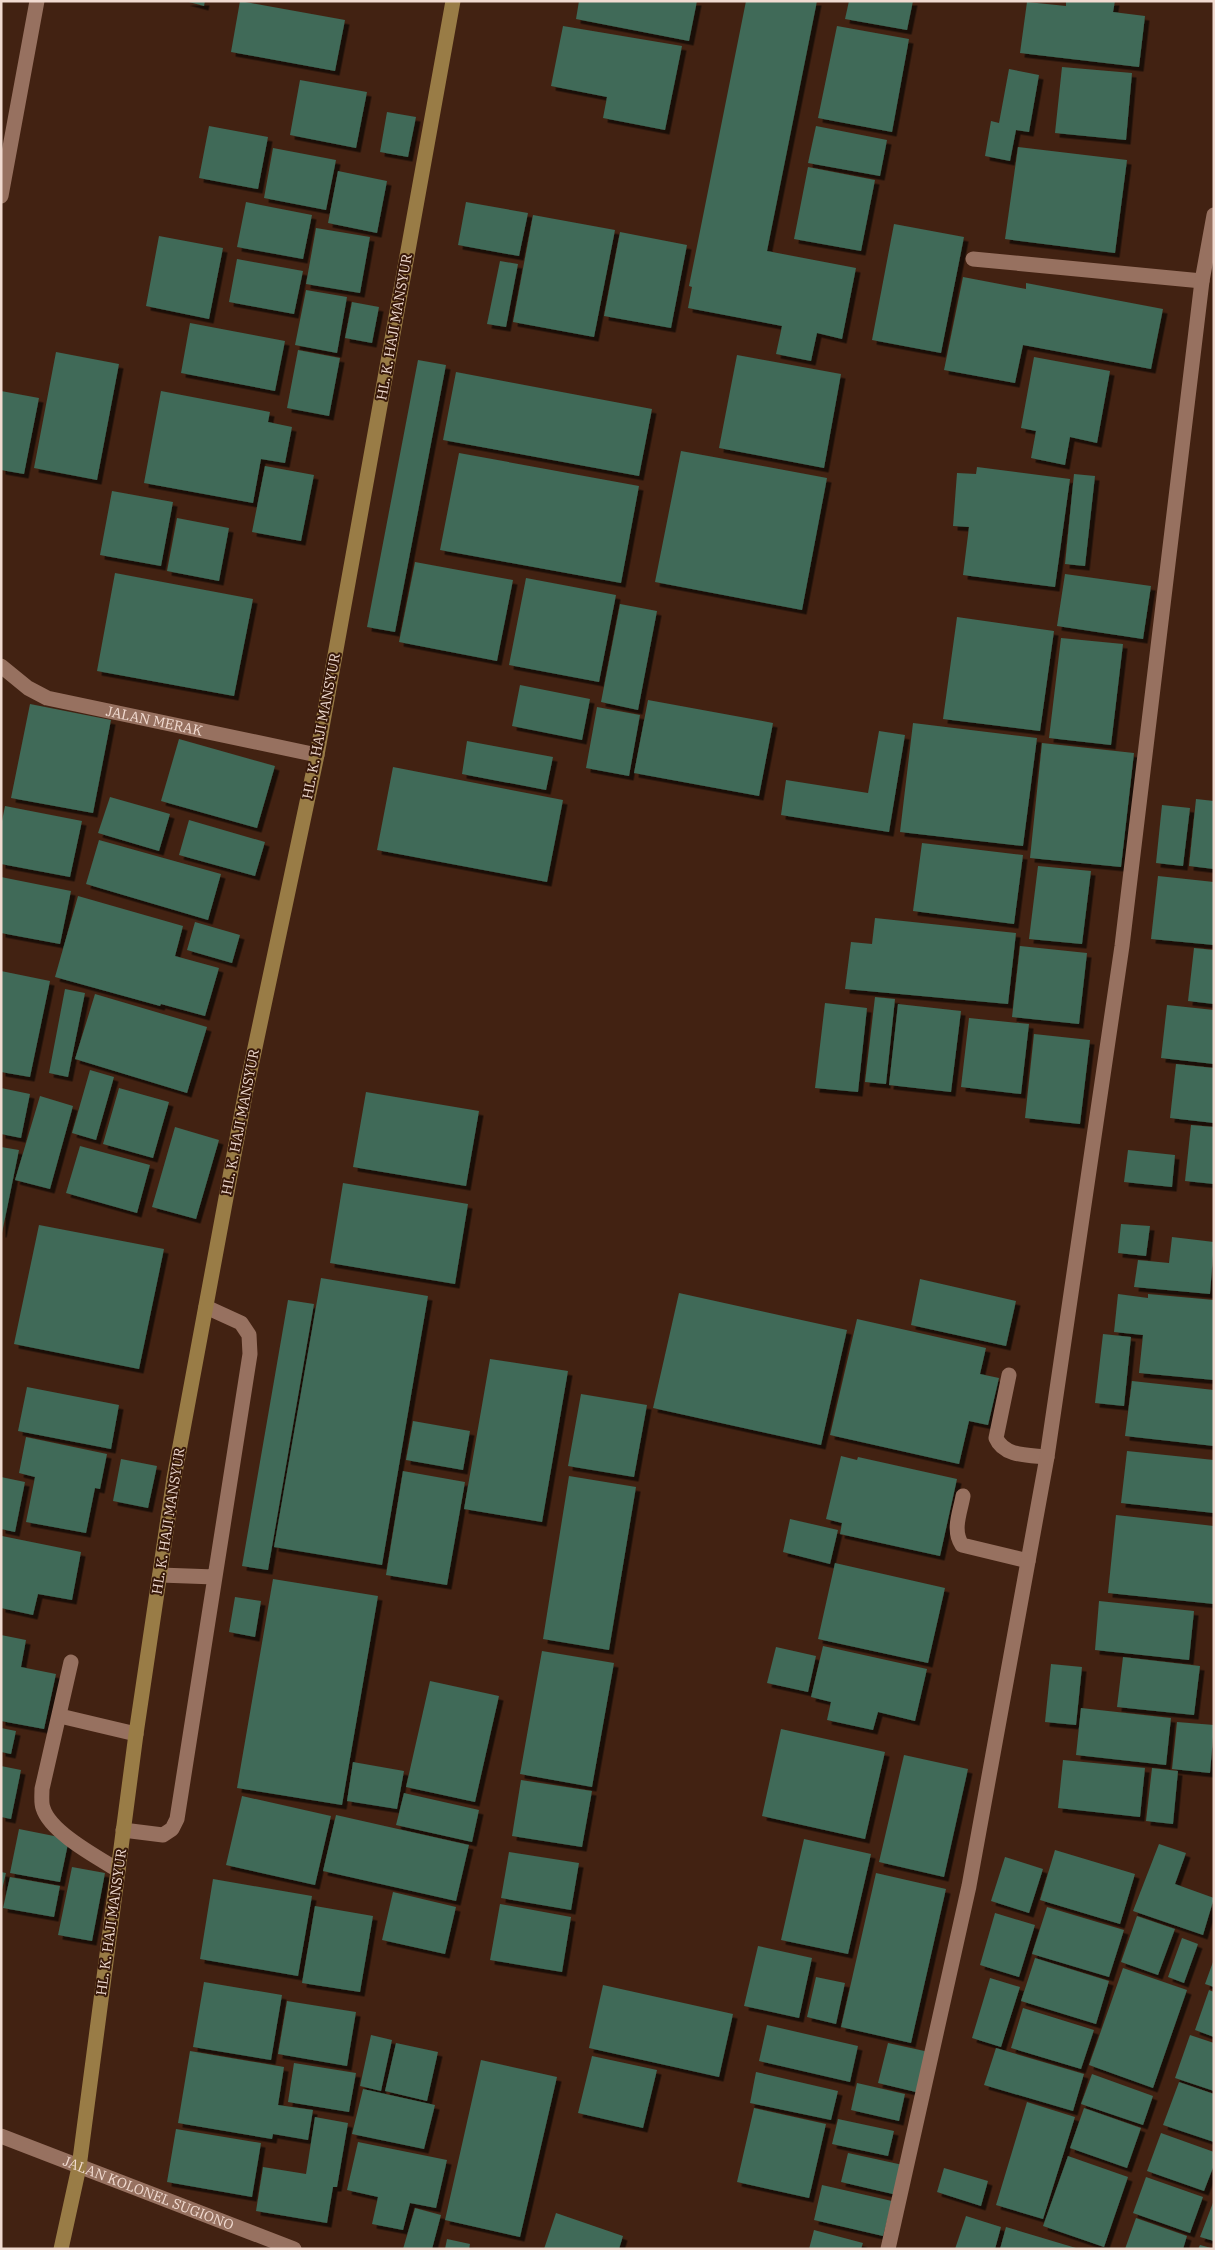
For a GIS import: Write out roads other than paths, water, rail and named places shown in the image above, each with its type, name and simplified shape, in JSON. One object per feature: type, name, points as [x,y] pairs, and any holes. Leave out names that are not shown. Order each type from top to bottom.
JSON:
[{"type":"street","points":[[1,196],[37,1]]},
{"type":"street","name":"HL. K. HAJI MANSYUR","points":[[61,2249],[79,2167],[136,1734],[174,1478],[246,1090],[317,755],[453,1]]},
{"type":"street","points":[[888,2249],[969,1886],[1047,1457],[1122,946],[1202,280],[1214,215]]},
{"type":"street","points":[[973,260],[1202,280]]},
{"type":"street","name":"JALAN MERAK","points":[[1,666],[28,688],[47,698],[317,755]]},
{"type":"street","points":[[123,1830],[163,1835],[172,1829],[177,1819],[250,1354],[249,1335],[241,1323],[206,1307]]},
{"type":"street","points":[[1009,1376],[996,1438],[1000,1446],[1007,1451],[1047,1457]]},
{"type":"street","points":[[963,1496],[956,1530],[962,1545],[1028,1561]]},
{"type":"street","points":[[160,1575],[215,1577]]},
{"type":"street","points":[[71,1662],[42,1789],[43,1808],[51,1823],[83,1848],[118,1870]]},
{"type":"street","points":[[60,1716],[136,1734]]},
{"type":"street","name":"JALAN KOLONEL SUGIONO","points":[[1,2136],[294,2249]]}]
